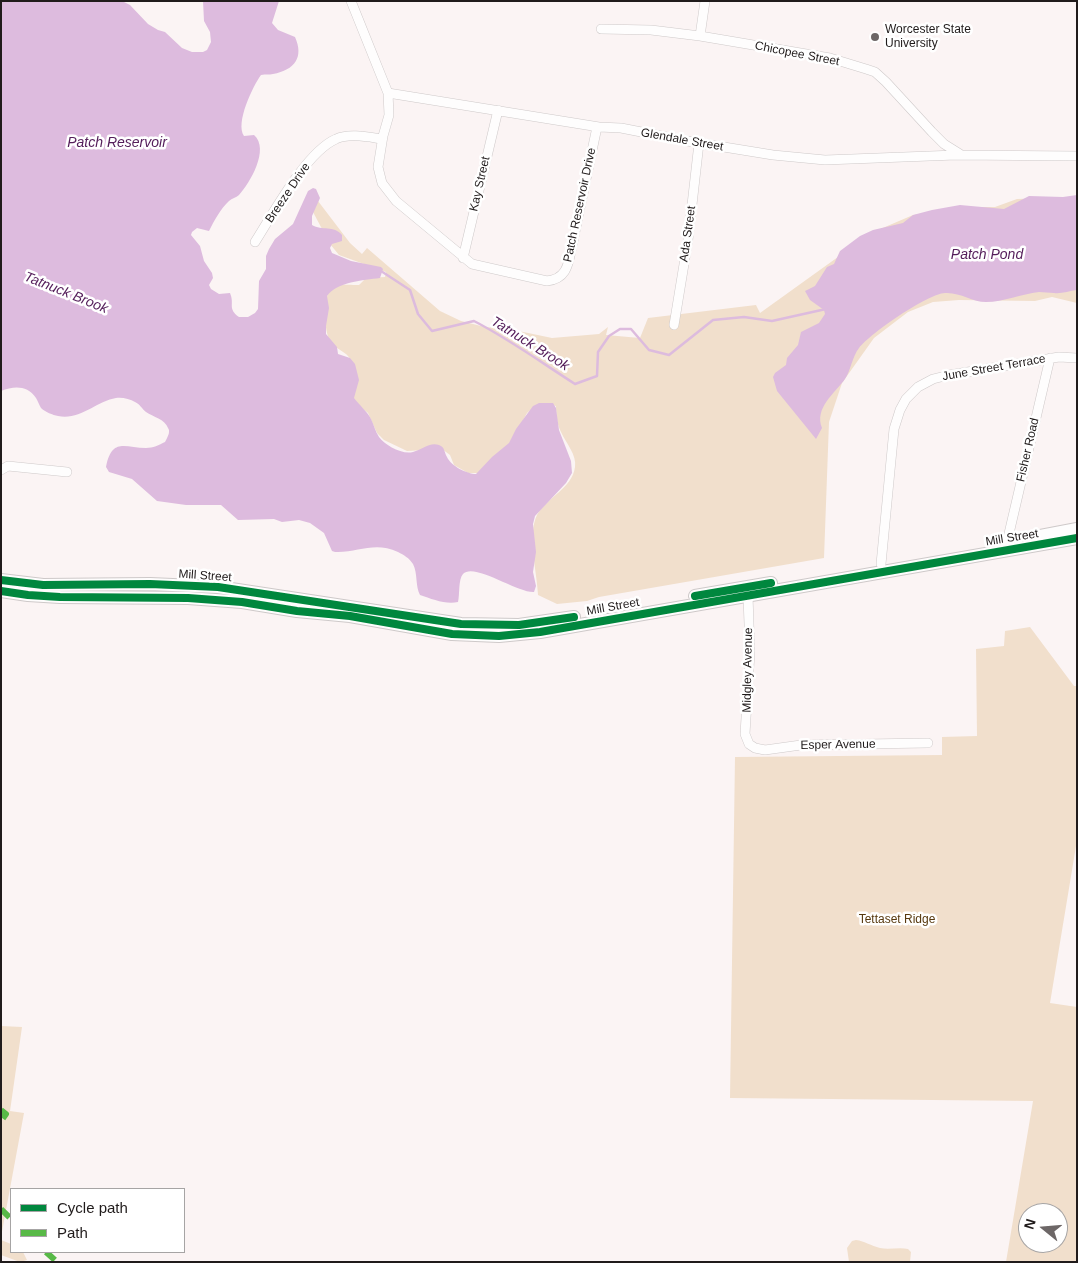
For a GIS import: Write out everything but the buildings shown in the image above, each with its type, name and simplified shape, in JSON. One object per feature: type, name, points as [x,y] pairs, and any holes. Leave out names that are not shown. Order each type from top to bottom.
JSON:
[{"type":"main road","name":"Mill Street","points":[[1,591],[60,597],[155,597],[218,600],[350,616],[410,621],[519,625],[573,618],[1077,529]]},
{"type":"main road","name":"Mill Street","points":[[1,580],[43,585],[150,584],[218,587],[410,621],[452,634],[483,636],[557,629],[1077,538]]},
{"type":"street","points":[[351,1],[388,93]]},
{"type":"street","points":[[700,36],[705,1]]},
{"type":"street","name":"Chicopee Street","points":[[601,29],[651,30],[700,36],[830,58],[875,72],[938,138],[960,154]]},
{"type":"street","name":"Glendale Street","points":[[388,93],[597,127],[621,128],[773,155],[825,160],[960,154],[1077,156]]},
{"type":"street","name":"Patch Reservoir Drive","points":[[388,93],[389,115],[382,139],[378,175],[396,201],[472,264],[547,281],[560,277],[567,268],[597,127]]},
{"type":"street","name":"Kay Street","points":[[463,258],[498,110]]},
{"type":"street","name":"Breeze Drive","points":[[255,242],[302,169],[321,148],[336,138],[350,136],[382,139]]},
{"type":"street","name":"Ada Street","points":[[674,325],[688,240],[699,143]]},
{"type":"street","name":"June Street Terrace","points":[[881,564],[894,429],[906,399],[923,384],[946,376],[1050,358],[1068,356],[1077,358]]},
{"type":"street","name":"Fisher Road","points":[[1007,542],[1050,358]]},
{"type":"street","points":[[1,470],[8,466],[67,472]]},
{"type":"street","name":"Midgley Avenue","points":[[748,596],[750,652],[745,734],[749,744]]},
{"type":"street","name":"Esper Avenue","points":[[749,744],[755,748],[765,750],[802,745],[928,743]]},
{"type":"green space","points":[[1077,197],[1077,303],[1052,297],[1035,301],[959,300],[933,302],[908,312],[874,338],[842,383],[829,422],[824,558],[599,597],[587,601],[557,604],[538,595],[533,554],[534,523],[537,515],[569,481],[575,467],[573,454],[559,426],[556,406],[540,406],[527,413],[512,441],[482,473],[468,473],[454,465],[450,455],[442,449],[407,451],[384,440],[377,433],[368,413],[354,402],[351,360],[330,341],[326,329],[325,311],[327,295],[335,286],[359,285],[366,278],[385,277],[386,272],[339,255],[330,244],[313,212],[318,201],[350,243],[362,254],[367,248],[440,311],[461,321],[552,338],[599,334],[608,327],[606,335],[640,338],[648,318],[756,305],[760,313],[863,239],[864,236],[913,215],[975,207],[995,207],[1017,199]]},
{"type":"green space","name":"Tettaset Ridge","points":[[1030,627],[1074,686],[1077,686],[1077,840],[1050,1003],[1077,1007],[1077,1262],[1006,1262],[1033,1101],[730,1098],[735,757],[942,755],[942,737],[977,736],[976,649],[1004,646],[1005,631]]},
{"type":"green space","points":[[1,1026],[22,1027],[10,1111],[24,1113],[1,1237]]},
{"type":"green space","points":[[1,1240],[10,1244],[10,1253],[24,1253],[27,1260],[20,1262],[1,1255]]},
{"type":"green space","points":[[856,1240],[880,1248],[908,1249],[911,1252],[910,1262],[849,1262],[847,1248],[852,1241]]},
{"type":"water","name":"Patch Reservoir","points":[[1,1],[122,1],[130,5],[148,24],[165,32],[182,48],[192,52],[203,52],[207,50],[211,42],[210,32],[204,21],[203,1],[279,1],[272,23],[278,30],[295,37],[298,44],[298,56],[292,66],[287,69],[273,74],[261,75],[246,105],[243,114],[242,130],[244,136],[254,135],[260,149],[257,166],[248,183],[239,195],[223,207],[209,231],[197,228],[192,232],[191,235],[200,246],[204,261],[212,273],[213,278],[209,285],[211,289],[219,294],[230,293],[232,309],[239,317],[248,317],[255,313],[258,309],[259,281],[266,269],[266,256],[269,249],[275,239],[293,224],[308,191],[313,188],[316,189],[320,198],[312,216],[312,225],[335,230],[342,235],[342,241],[332,244],[330,248],[332,253],[351,261],[383,269],[380,278],[351,282],[331,291],[327,296],[329,308],[326,326],[326,334],[337,347],[338,354],[350,358],[355,364],[359,380],[354,398],[369,416],[382,440],[394,449],[409,453],[435,444],[439,445],[443,448],[449,460],[456,466],[464,471],[476,474],[509,443],[516,429],[533,406],[539,403],[553,403],[556,408],[559,430],[571,461],[572,473],[566,483],[535,516],[533,524],[536,552],[533,572],[536,586],[534,592],[469,571],[461,577],[458,602],[439,601],[420,595],[413,564],[398,552],[374,547],[335,552],[332,551],[324,533],[310,523],[299,520],[282,522],[274,519],[238,520],[221,505],[186,505],[157,501],[132,479],[109,472],[106,467],[112,451],[120,446],[149,448],[165,442],[169,430],[162,420],[146,412],[137,403],[123,398],[109,400],[73,416],[56,416],[41,408],[37,399],[29,391],[11,388],[1,391]]},
{"type":"water","name":"Patch Pond","points":[[1077,195],[1077,290],[1059,293],[1039,292],[986,302],[945,293],[913,307],[875,333],[859,348],[845,379],[823,407],[820,421],[822,428],[816,439],[777,391],[773,377],[775,373],[786,365],[787,358],[798,345],[801,332],[819,323],[825,314],[824,310],[810,300],[805,291],[815,286],[827,267],[834,264],[840,251],[860,236],[873,230],[903,223],[913,215],[932,210],[960,205],[1004,209],[1029,196],[1063,197]]},
{"type":"waterway","name":"Tatnuck Brook","points":[[381,271],[410,290],[418,314],[432,331],[474,321],[513,343],[575,384],[597,376],[598,352],[609,336],[620,329],[631,329],[649,350],[669,355],[713,320],[744,317],[772,321],[826,309]]},
{"type":"marked path","points":[[1,1110],[6,1114],[1,1121]]},
{"type":"marked path","points":[[1,1209],[10,1218]]},
{"type":"marked path","points":[[47,1253],[57,1262]]},
{"type":"cycle path","points":[[1,591],[60,597],[188,598],[242,602],[297,611],[350,616],[452,634],[499,636],[540,632],[1077,538]]},
{"type":"cycle path","points":[[1,580],[43,585],[150,584],[218,587],[461,624],[519,625],[574,617]]},
{"type":"cycle path","points":[[695,596],[771,583]]},
{"type":"place","name":"Worcester State University","points":[[875,37]]}]
